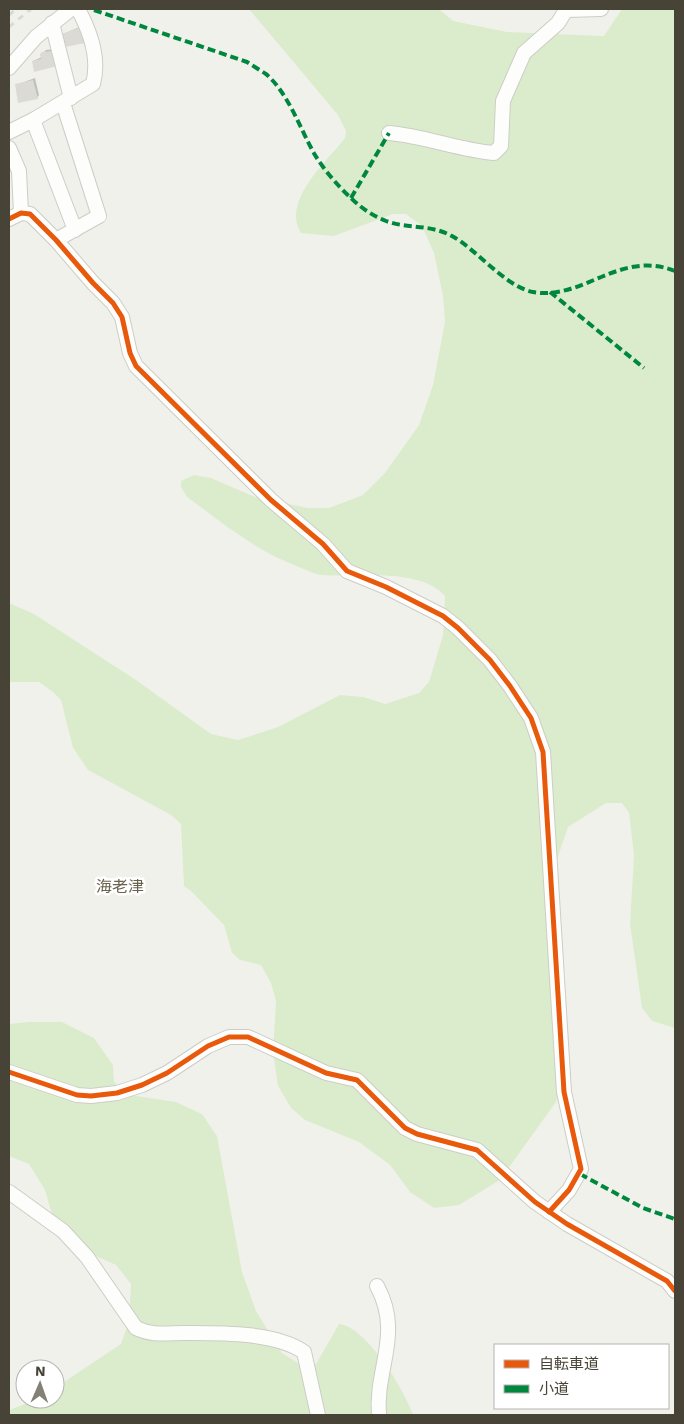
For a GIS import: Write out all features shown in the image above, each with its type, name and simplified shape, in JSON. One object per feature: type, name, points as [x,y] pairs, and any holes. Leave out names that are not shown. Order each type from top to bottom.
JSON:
[{"type":"street","points":[[9,68],[52,23],[71,9]]},
{"type":"street","points":[[9,132],[93,84],[96,74],[91,34],[78,9]]},
{"type":"street","points":[[389,133],[418,136],[463,149],[494,153],[501,146],[503,101],[524,53],[558,23],[566,10],[601,9]]},
{"type":"street","points":[[52,23],[67,100],[99,216],[56,240]]},
{"type":"street","points":[[33,120],[75,230]]},
{"type":"street","points":[[9,148],[19,171],[15,216],[30,214],[56,240],[93,284],[113,303],[122,317],[130,353],[136,366],[168,400],[272,500],[323,544],[347,571],[386,587],[443,616],[458,628],[490,660],[531,718],[543,752],[564,1092],[581,1170],[569,1190],[549,1212]]},
{"type":"street","points":[[9,1072],[77,1095],[91,1096],[117,1093],[142,1085],[167,1073],[208,1046],[229,1037],[248,1037],[326,1073],[357,1080],[405,1128],[477,1150],[535,1202],[549,1212],[667,1281],[675,1291]]},
{"type":"street","points":[[9,1192],[63,1231],[87,1257],[126,1316],[141,1330],[160,1334],[243,1335],[278,1340],[304,1352],[318,1415]]},
{"type":"street","points":[[377,1286],[385,1306],[388,1339],[379,1392],[379,1415]]},
{"type":"green space","points":[[249,9],[439,9],[453,21],[507,32],[604,36],[622,9],[675,9],[675,1028],[652,1021],[642,1008],[630,924],[634,855],[629,813],[622,803],[606,803],[568,827],[553,871],[546,932],[569,1045],[566,1065],[556,1102],[500,1180],[459,1205],[434,1208],[410,1192],[390,1165],[359,1142],[305,1120],[291,1108],[278,1086],[273,1052],[276,1001],[271,983],[261,965],[240,960],[232,953],[224,925],[184,886],[181,824],[171,815],[88,770],[73,748],[61,700],[53,692],[39,682],[9,682],[9,603],[34,614],[136,680],[211,734],[238,740],[278,727],[340,695],[364,697],[385,704],[419,693],[429,682],[443,635],[445,596],[434,587],[404,577],[336,576],[310,572],[284,561],[241,536],[187,497],[181,487],[181,481],[194,475],[211,478],[255,497],[308,508],[329,508],[363,495],[385,473],[419,425],[433,385],[445,322],[443,296],[434,253],[422,226],[406,214],[393,214],[334,236],[301,233],[296,221],[297,208],[301,196],[317,170],[345,138],[346,131],[338,115]]},
{"type":"green space","points":[[62,1022],[94,1038],[113,1065],[114,1081],[123,1094],[176,1102],[202,1114],[217,1136],[242,1272],[256,1311],[282,1353],[301,1365],[316,1364],[339,1324],[349,1327],[361,1335],[383,1361],[402,1391],[413,1415],[9,1415],[9,1410],[15,1408],[65,1409],[65,1381],[121,1344],[129,1321],[131,1284],[116,1265],[67,1243],[57,1232],[45,1190],[29,1164],[9,1156],[9,1024]]},
{"type":"building","points":[[81,27],[85,43],[65,47],[62,34]]},
{"type":"building","points":[[53,51],[57,66],[34,72],[32,61],[41,59],[40,54],[42,52]]},
{"type":"building","points":[[33,80],[38,99],[18,103],[15,84]]},
{"type":"railway","points":[[9,15],[16,9]]},
{"type":"railway","points":[[9,27],[31,9]]},
{"type":"marked path","points":[[94,10],[247,62],[264,72],[274,82],[288,102],[315,155],[332,178],[359,205],[386,221],[436,230],[452,236],[502,276],[523,289],[533,292],[551,293],[585,284],[619,270],[637,266],[655,266],[675,271]]},
{"type":"marked path","points":[[351,198],[389,133]]},
{"type":"marked path","points":[[550,292],[644,368]]},
{"type":"marked path","points":[[580,1174],[643,1208],[675,1219]]},
{"type":"cycle path","points":[[9,219],[21,213],[30,214],[56,240],[113,303],[122,317],[130,353],[136,366],[271,500],[323,544],[347,571],[386,587],[443,616],[458,628],[490,660],[531,718],[543,752],[564,1092],[581,1169],[569,1190],[549,1212]]},
{"type":"cycle path","points":[[9,1072],[77,1095],[91,1096],[117,1093],[142,1085],[167,1073],[208,1046],[229,1037],[248,1037],[326,1073],[357,1080],[405,1128],[417,1134],[477,1150],[535,1202],[567,1224],[667,1281],[675,1291]]},
{"type":"district","name":"海老津","points":[[120,886]]}]
